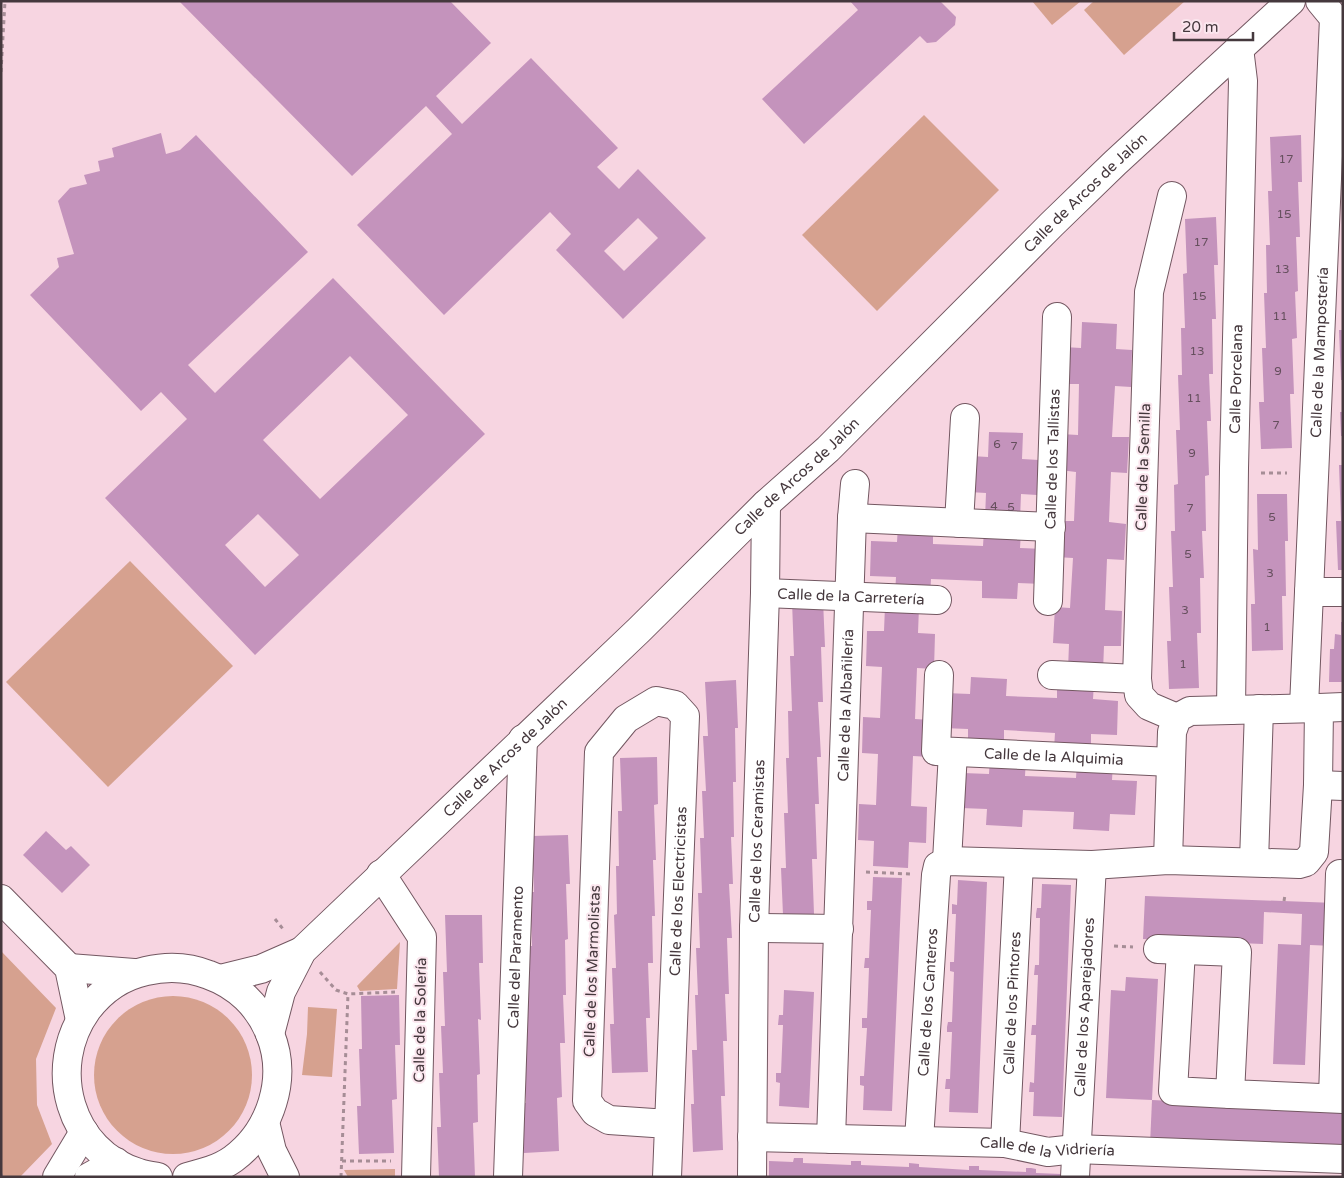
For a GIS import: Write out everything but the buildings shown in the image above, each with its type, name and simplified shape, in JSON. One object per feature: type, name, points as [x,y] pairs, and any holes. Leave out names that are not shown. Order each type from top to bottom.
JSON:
[{"type":"street","name":"Calle de Arcos de Jalón","points":[[270,1034],[281,992],[302,951],[523,738],[639,630],[766,504],[828,449],[1052,224],[1291,1]]},
{"type":"street","name":"Calle de la Mampostería","points":[[1320,1],[1334,18],[1309,592],[1322,708]]},
{"type":"street","name":"Calle Porcelana","points":[[1231,710],[1234,468],[1243,80],[1239,48]]},
{"type":"street","name":"Calle de la Semilla","points":[[1172,196],[1149,292],[1137,679],[1139,694],[1149,706],[1177,718]]},
{"type":"street","name":"Calle de los Tallistas","points":[[1048,601],[1057,317]]},
{"type":"street","points":[[959,523],[965,418]]},
{"type":"street","name":"Calle de la Albañilería","points":[[831,1139],[852,518],[855,484]]},
{"type":"street","name":"Calle de los Ceramistas","points":[[752,1177],[754,928],[765,593],[766,504]]},
{"type":"street","points":[[852,518],[1050,527]]},
{"type":"street","points":[[1309,592],[1343,592]]},
{"type":"street","name":"Calle de la Carretería","points":[[765,593],[937,600]]},
{"type":"street","name":"Calle de los Canteros","points":[[919,1140],[940,867],[944,751],[939,675]]},
{"type":"street","points":[[1052,675],[1137,679]]},
{"type":"street","name":"Calle de los Electricistas","points":[[599,752],[626,719],[656,701],[675,705],[684,716],[667,1177]]},
{"type":"street","points":[[940,867],[1019,863],[1092,865],[1168,860],[1299,864],[1306,862],[1314,852],[1330,785],[1322,708],[1190,711],[1177,718],[1172,732],[1168,860]]},
{"type":"street","points":[[1254,862],[1258,709]]},
{"type":"street","name":"Calle del Paramento","points":[[508,1177],[523,738]]},
{"type":"street","name":"Calle de la Alquimia","points":[[944,751],[1171,762]]},
{"type":"street","name":"Calle de los Marmolistas","points":[[599,752],[588,1101],[595,1112],[609,1120],[668,1124]]},
{"type":"street","name":"Calle de los Pintores","points":[[1005,1143],[1019,863]]},
{"type":"street","name":"Calle de los Aparejadores","points":[[1075,1149],[1092,865]]},
{"type":"street","name":"Calle de la Solería","points":[[381,874],[422,938],[417,1169]]},
{"type":"street","points":[[1230,1094],[1236,952],[1170,949],[1173,1091],[1230,1094],[1271,1096],[1338,1099],[1340,874]]},
{"type":"street","points":[[1,899],[69,968],[80,1020]]},
{"type":"street","points":[[754,928],[839,929]]},
{"type":"street","name":"Calle de Arcos de Jalón","points":[[220,979],[261,969],[302,951]]},
{"type":"street","points":[[158,1177],[138,1173],[116,1162],[98,1149],[84,1132],[74,1114],[68,1096],[66,1077],[67,1057],[71,1038],[80,1020],[94,1000],[113,985],[134,974],[156,968],[178,967],[200,971],[220,979],[236,989],[262,1017],[275,1051],[276,1088],[272,1106],[265,1122],[250,1143],[232,1159],[209,1175]]},
{"type":"street","points":[[69,968],[134,974]]},
{"type":"street","points":[[265,1122],[272,1151],[285,1177]]},
{"type":"street","points":[[57,1177],[84,1132]]},
{"type":"street","name":"Calle de la Vidriería","points":[[752,1137],[1005,1143],[1048,1152],[1075,1149],[1343,1159]]},
{"type":"street","points":[[1075,1149],[1075,1177]]},
{"type":"street","points":[[89,1177],[116,1162]]},
{"type":"path","points":[[1,72],[5,1]]},
{"type":"path","points":[[1254,473],[1295,472]]},
{"type":"path","points":[[841,871],[940,867]]},
{"type":"path","points":[[1284,901],[1285,895]]},
{"type":"path","points":[[275,919],[336,990],[348,994],[420,991]]},
{"type":"path","points":[[341,1177],[348,994]]},
{"type":"path","points":[[342,1161],[417,1169]]},
{"type":"shaded area","points":[[1032,1],[1081,1],[1052,25]]},
{"type":"shaded area","points":[[1094,1],[1185,1],[1124,55],[1084,10]]},
{"type":"shaded area","points":[[924,115],[999,190],[877,311],[802,235]]},
{"type":"shaded area","points":[[130,561],[233,666],[108,787],[6,682]]},
{"type":"shaded area","points":[[400,942],[397,989],[360,991],[357,986]]},
{"type":"shaded area","points":[[1,951],[56,1008],[36,1059],[37,1105],[52,1144],[20,1177],[1,1177]]},
{"type":"shaded area","points":[[181,996],[196,999],[210,1005],[229,1019],[239,1031],[249,1052],[252,1075],[249,1098],[239,1119],[229,1131],[217,1141],[196,1151],[181,1154],[165,1154],[150,1151],[129,1141],[107,1119],[95,1090],[94,1067],[97,1052],[107,1031],[129,1009],[158,997]]},
{"type":"shaded area","points":[[308,1007],[337,1009],[332,1077],[302,1075]]},
{"type":"shaded area","points":[[395,1169],[395,1177],[348,1177],[344,1170]]}]
